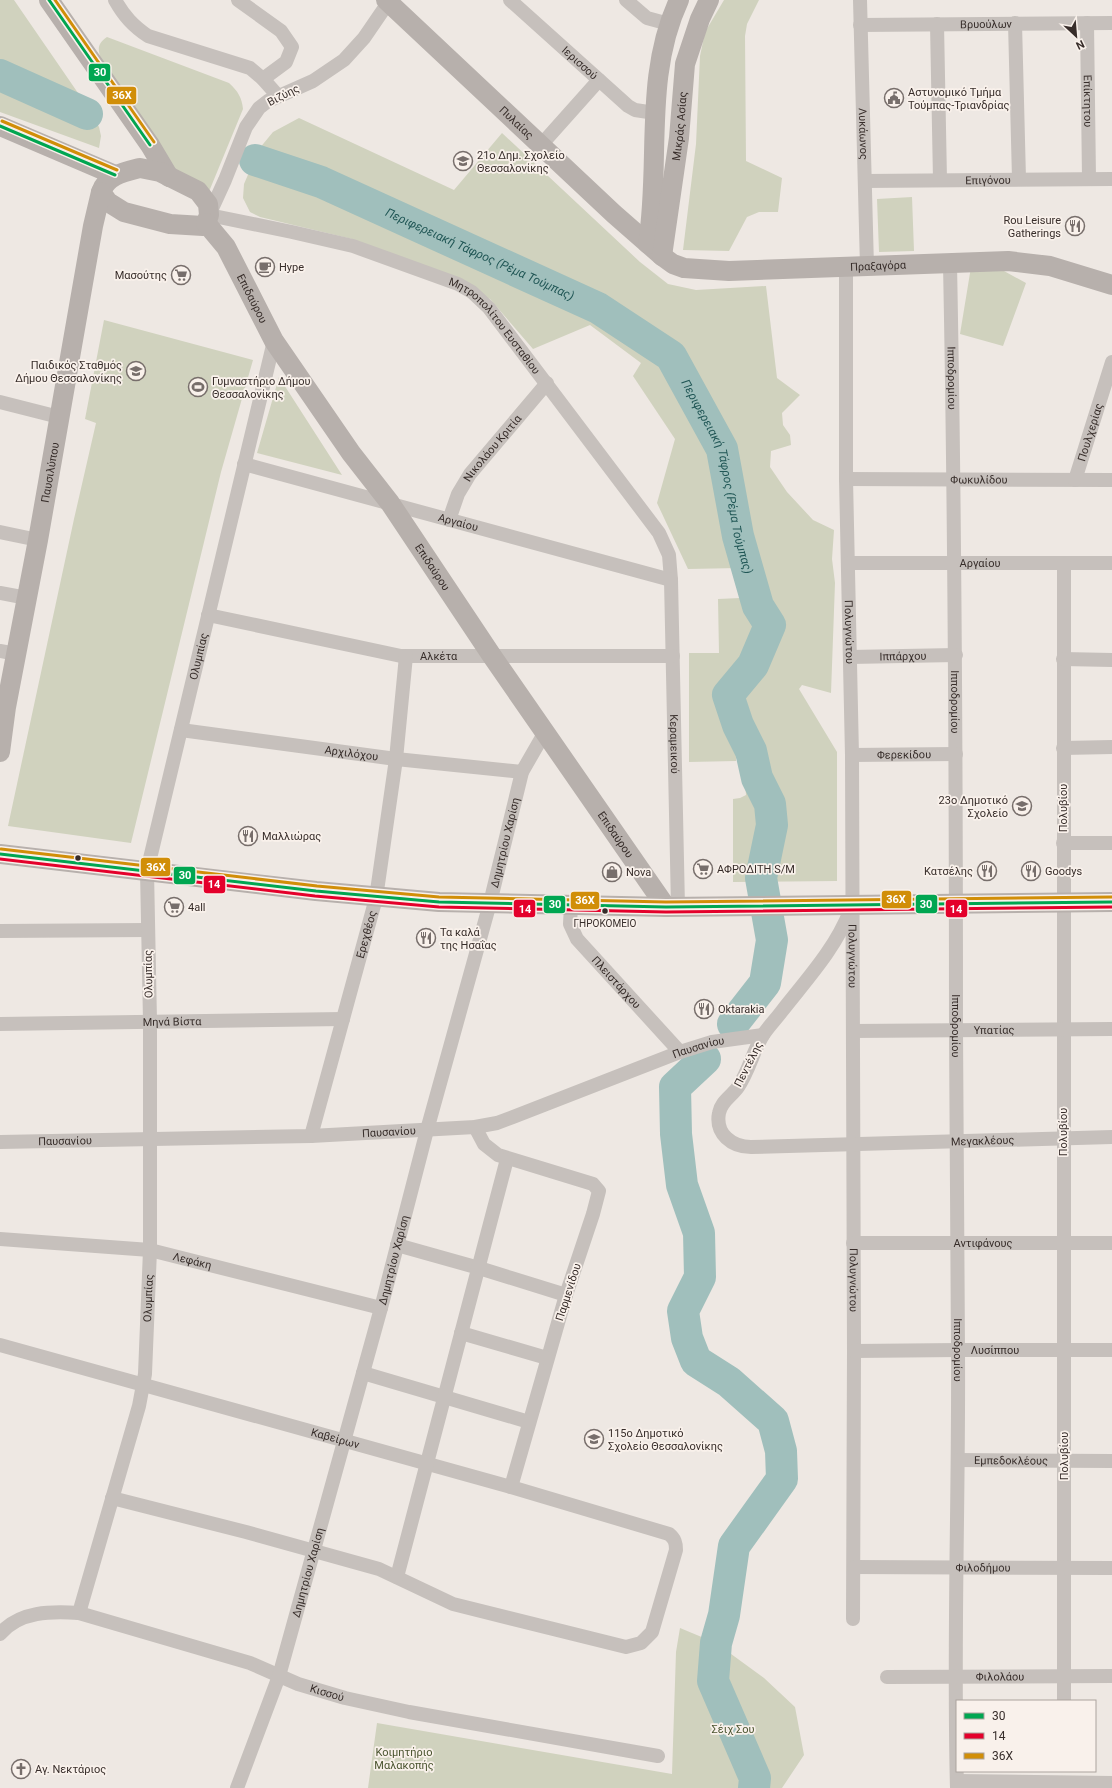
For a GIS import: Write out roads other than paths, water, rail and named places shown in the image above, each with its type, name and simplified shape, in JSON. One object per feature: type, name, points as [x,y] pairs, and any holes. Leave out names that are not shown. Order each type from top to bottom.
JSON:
[{"type":"street","points":[[49,0],[150,145],[169,177]]},
{"type":"street","points":[[115,0],[124,16],[134,26],[148,36],[250,68],[278,96]]},
{"type":"street","points":[[238,0],[281,31],[292,47],[286,62],[262,79]]},
{"type":"street","name":"Ιερισσού","points":[[510,0],[628,106],[635,110],[655,113]]},
{"type":"street","points":[[626,0],[647,18],[669,24]]},
{"type":"street","name":"Μικράς Ασίας","points":[[655,250],[653,198],[655,113],[660,57],[669,24],[679,0]]},
{"type":"street","name":"Μικράς Ασίας","points":[[655,250],[675,166],[685,64],[700,19],[709,0]]},
{"type":"street","name":"Λυκάωνος","points":[[860,0],[867,267]]},
{"type":"street","name":"Πυλαίας","points":[[388,1],[655,250]]},
{"type":"street","name":"Βιζύης","points":[[208,219],[226,180],[246,127],[259,108],[278,96],[313,81],[344,60],[368,33],[388,1]]},
{"type":"street","points":[[1015,22],[1019,179]]},
{"type":"street","name":"Βρυούλων","points":[[860,25],[1015,22],[1087,24],[1112,23]]},
{"type":"street","points":[[937,24],[940,180]]},
{"type":"street","name":"Επίκτητου","points":[[1087,24],[1089,179]]},
{"type":"street","points":[[541,145],[599,80]]},
{"type":"street","points":[[0,126],[115,175]]},
{"type":"street","points":[[144,169],[149,158],[150,145]]},
{"type":"street","points":[[140,168],[144,169],[160,172],[198,191],[208,204],[208,219],[203,226],[170,224],[124,212],[108,202],[101,192],[104,184],[115,175],[140,168]]},
{"type":"street","name":"Επιγόνου","points":[[865,181],[1112,179]]},
{"type":"street","name":"Παυσιλύπου","points":[[0,752],[8,652],[27,598],[93,226],[101,192]]},
{"type":"street","name":"Επιδαύρου","points":[[208,219],[226,247],[274,341],[352,453],[390,503],[492,656],[545,732],[672,907]]},
{"type":"street","name":"Μητροπολίτου Ευσταθίου","points":[[208,219],[292,232],[353,246],[465,288],[490,308],[662,538],[670,561],[672,580]]},
{"type":"street","name":"Πραξαγόρα","points":[[655,250],[674,264],[684,268],[703,270],[846,268],[1008,261],[1055,267],[1112,285]]},
{"type":"street","name":"Ιπποδρομίου","points":[[950,264],[955,479],[956,655],[956,1141],[958,1350],[956,1700]]},
{"type":"street","name":"Πολυγνώτου","points":[[846,268],[846,478],[852,755],[854,1352],[853,1619]]},
{"type":"street","name":"Ολυμπίας","points":[[79,1613],[144,1385],[150,1250],[150,1022],[147,871],[274,341]]},
{"type":"street","name":"Πουλχερίας","points":[[1075,480],[1112,362]]},
{"type":"street","name":"Νικολάου Κριτία","points":[[449,520],[458,494],[470,474],[547,383]]},
{"type":"street","points":[[0,402],[60,417]]},
{"type":"street","name":"Αργαίου","points":[[244,464],[672,580]]},
{"type":"street","name":"Φωκυλίδου","points":[[846,478],[1112,480]]},
{"type":"street","points":[[0,532],[38,540]]},
{"type":"street","name":"Αργαίου","points":[[848,563],[1112,563]]},
{"type":"street","name":"Πολυβίου","points":[[1064,564],[1064,1700]]},
{"type":"street","name":"Κεραμεικού","points":[[672,580],[672,907]]},
{"type":"street","points":[[0,592],[27,598]]},
{"type":"street","name":"Αλκέτα","points":[[208,615],[387,654],[406,656],[673,656]]},
{"type":"street","name":"Ιππάρχου","points":[[850,657],[956,655]]},
{"type":"street","name":"Ερεχθέος","points":[[311,1136],[376,898],[396,759],[406,656]]},
{"type":"street","points":[[1063,659],[1112,660]]},
{"type":"street","name":"Αρχιλόχου","points":[[181,730],[396,759],[522,772]]},
{"type":"street","name":"Δημητρίου Χαρίση","points":[[237,1788],[279,1676],[381,1308],[427,1130],[490,904],[522,772],[545,732]]},
{"type":"street","points":[[1063,748],[1112,747]]},
{"type":"street","name":"Φερεκίδου","points":[[852,755],[956,754]]},
{"type":"street","points":[[1063,843],[1112,843]]},
{"type":"street","points":[[0,854],[376,898],[490,904],[672,907],[1112,902]]},
{"type":"street","name":"Πεντέλης","points":[[852,905],[841,932],[828,953],[763,1035],[738,1087],[720,1109],[719,1123],[727,1140],[735,1145],[746,1147],[853,1144]]},
{"type":"street","name":"Πλειστάρχου","points":[[571,906],[570,924],[577,939],[680,1052]]},
{"type":"street","points":[[0,931],[147,930]]},
{"type":"street","name":"Μηνά Βίστα","points":[[0,1024],[343,1019]]},
{"type":"street","name":"Υπατίας","points":[[852,1030],[1112,1029]]},
{"type":"street","name":"Παυσανίου","points":[[0,1142],[311,1136],[475,1128],[508,1119],[680,1052],[712,1042],[763,1035]]},
{"type":"street","points":[[112,1498],[313,1550],[379,1569],[397,1577],[507,1159],[488,1148],[475,1128]]},
{"type":"street","name":"Μεγακλέους","points":[[853,1144],[1112,1137]]},
{"type":"street","name":"Παρμενίδου","points":[[507,1159],[593,1184],[598,1189],[597,1200],[547,1358],[511,1488]]},
{"type":"street","name":"Λεφάκη","points":[[0,1239],[150,1250],[381,1308]]},
{"type":"street","name":"Αντιφάνους","points":[[853,1243],[1112,1244]]},
{"type":"street","points":[[397,1245],[479,1268],[566,1295]]},
{"type":"street","points":[[461,1333],[547,1358]]},
{"type":"street","name":"Καβείρων","points":[[0,1346],[427,1464],[669,1534],[674,1538],[676,1544],[676,1550],[654,1627],[649,1637],[645,1640],[626,1647],[453,1604],[397,1577]]},
{"type":"street","name":"Λυσίππου","points":[[854,1352],[1112,1350]]},
{"type":"street","points":[[363,1373],[529,1422]]},
{"type":"street","name":"Εμπεδοκλέους","points":[[958,1460],[1112,1461]]},
{"type":"street","name":"Φιλοδήμου","points":[[854,1567],[1112,1568]]},
{"type":"street","name":"Κισσού","points":[[2,1626],[39,1613],[79,1613],[236,1659],[314,1690],[372,1705],[658,1756]]},
{"type":"street","name":"Φιλολάου","points":[[888,1677],[1112,1676]]},
{"type":"street","name":"Ιπποδρομίου","points":[[957,1772],[957,1785]]},
{"type":"street","points":[[957,1785],[1064,1780],[1112,1783]]},
{"type":"waterway","name":"Περιφερειακή Τάφρος (Ρέμα Τούμπας)","points":[[0,75],[87,114]]},
{"type":"waterway","name":"Περιφερειακή Τάφρος (Ρέμα Τούμπας)","points":[[255,160],[321,182],[598,308],[671,356],[722,449],[738,536],[758,606],[770,625],[753,665],[728,695],[738,725],[751,751],[757,778],[770,804],[772,825],[761,878],[772,940],[765,983],[733,1024]]},
{"type":"waterway","name":"Περιφερειακή Τάφρος (Ρέμα Τούμπας)","points":[[705,1059],[675,1087],[676,1134],[682,1185],[699,1233],[700,1277],[683,1311],[687,1338],[696,1361],[729,1382],[773,1421],[781,1451],[782,1479],[734,1546],[724,1615],[716,1643],[713,1681],[755,1778],[754,1788]]},
{"type":"place","name":"Αστυνομικό Τμήμα Τούμπας-Τριανδρίας","points":[[894,98]]},
{"type":"place","name":"21ο Δημ. Σχολείο Θεσσαλονίκης","points":[[463,161]]},
{"type":"place","name":"Rou Leisure Gatherings","points":[[1075,226]]},
{"type":"place","name":"Hype","points":[[265,267]]},
{"type":"place","name":"Μασούτης","points":[[181,275]]},
{"type":"place","name":"Παιδικός Σταθμός Δήμου Θεσσαλονίκης","points":[[136,371]]},
{"type":"place","name":"Γυμναστήριο Δήμου Θεσσαλονίκης","points":[[198,387]]},
{"type":"place","name":"23ο Δημοτικό Σχολείο","points":[[1022,806]]},
{"type":"place","name":"Μαλλιώρας","points":[[248,836]]},
{"type":"place","name":"ΑΦΡΟΔΙΤΗ S/M","points":[[703,869]]},
{"type":"place","name":"Κατσέλης","points":[[987,871]]},
{"type":"place","name":"Goodys","points":[[1031,871]]},
{"type":"place","name":"Nova","points":[[612,872]]},
{"type":"place","name":"4all","points":[[174,907]]},
{"type":"place","name":"ΓΗΡΟΚΟΜΕΙΟ","points":[[605,911]]},
{"type":"place","name":"Τα καλά της Ησαΐας","points":[[426,938]]},
{"type":"place","name":"Oktarakia","points":[[704,1009]]},
{"type":"place","name":"115o Δημοτικό Σχολείο Θεσσαλονίκης","points":[[594,1439]]},
{"type":"place","name":"Αγ. Νεκτάριος","points":[[21,1769]]},
{"type":"park label","name":"Σέιχ Σου","points":[[733,1729]]},
{"type":"park label","name":"Κοιμητήριο Μαλακοπής","points":[[404,1758]]}]
